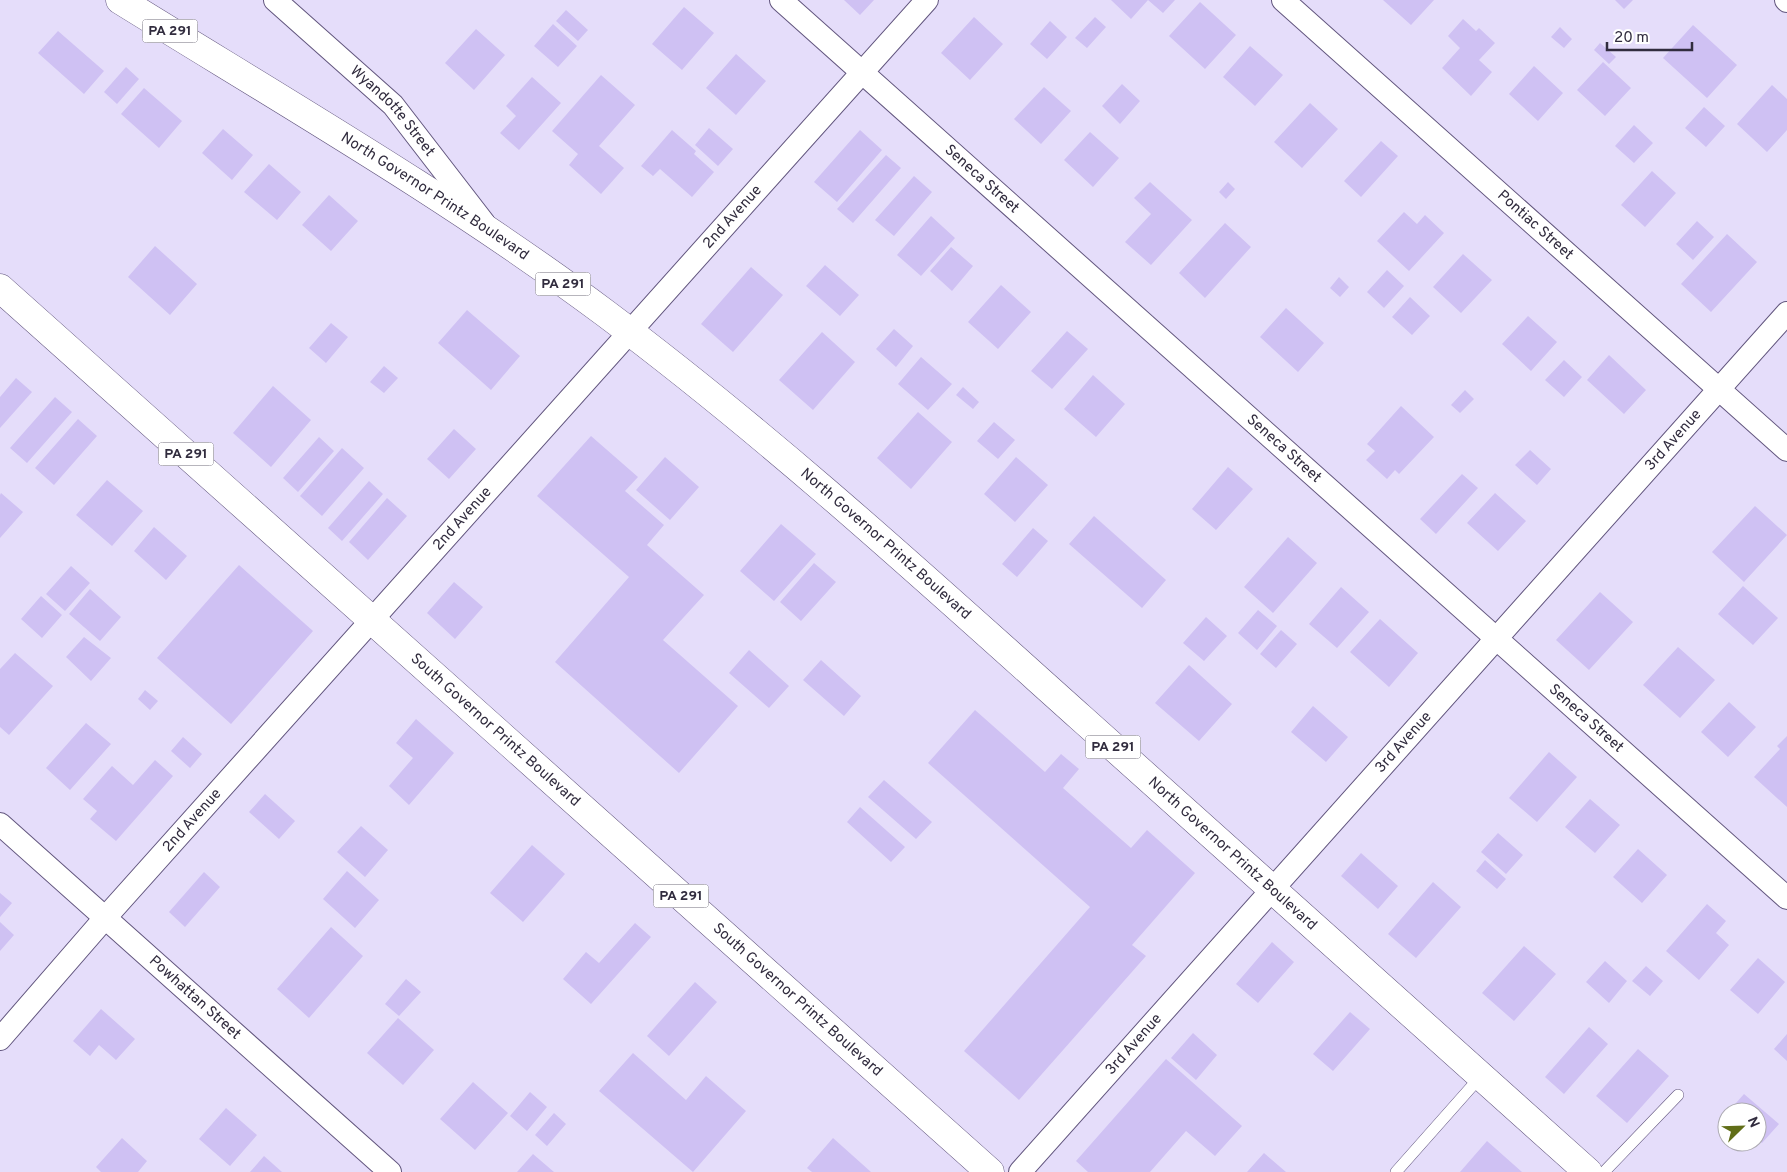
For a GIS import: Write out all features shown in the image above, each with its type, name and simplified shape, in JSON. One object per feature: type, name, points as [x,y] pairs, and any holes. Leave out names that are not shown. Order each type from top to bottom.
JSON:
[{"type":"main road","name":"North Governor Printz Boulevard","points":[[120,0],[403,176],[495,237],[630,332],[715,399],[815,481],[1588,1172]]},
{"type":"main road","name":"South Governor Printz Boulevard","points":[[0,288],[990,1172]]},
{"type":"street","name":"Wyandotte Street","points":[[275,0],[393,105],[495,237]]},
{"type":"street","name":"Seneca Street","points":[[781,0],[1787,898]]},
{"type":"street","name":"2nd Avenue","points":[[0,1039],[105,918],[927,0]]},
{"type":"street","name":"Pontiac Street","points":[[1282,0],[1787,450]]},
{"type":"street","name":"3rd Avenue","points":[[1020,1172],[1787,313]]},
{"type":"street","name":"Powhattan Street","points":[[0,824],[390,1172]]},
{"type":"lane","points":[[1396,1172],[1480,1076]]},
{"type":"lane","points":[[1604,1172],[1678,1095]]},
{"type":"building","points":[[844,0],[874,0],[860,15]]},
{"type":"building","points":[[1111,0],[1148,0],[1131,19]]},
{"type":"building","points":[[1148,0],[1175,0],[1163,13]]},
{"type":"building","points":[[1383,0],[1434,0],[1411,25]]},
{"type":"building","points":[[1615,0],[1633,0],[1624,9]]},
{"type":"building","points":[[1200,2],[1236,35],[1205,69],[1169,36]]},
{"type":"building","points":[[684,7],[714,33],[682,70],[652,44]]},
{"type":"building","points":[[566,10],[588,30],[578,41],[556,21]]},
{"type":"building","points":[[974,17],[1003,44],[970,80],[941,53]]},
{"type":"building","points":[[1095,17],[1106,27],[1087,48],[1075,38]]},
{"type":"building","points":[[1463,19],[1476,31],[1479,28],[1495,43],[1479,60],[1492,72],[1471,96],[1442,68],[1460,48],[1448,36]]},
{"type":"building","points":[[1050,21],[1067,37],[1047,59],[1030,44]]},
{"type":"building","points":[[553,24],[577,46],[558,67],[534,46]]},
{"type":"building","points":[[1693,25],[1737,65],[1707,98],[1663,58]]},
{"type":"building","points":[[1560,27],[1572,39],[1564,48],[1551,37]]},
{"type":"building","points":[[476,29],[505,55],[474,90],[445,63]]},
{"type":"building","points":[[58,31],[104,71],[84,94],[38,53]]},
{"type":"building","points":[[1600,43],[1616,57],[1609,64],[1594,50]]},
{"type":"building","points":[[1250,46],[1283,75],[1255,106],[1223,77]]},
{"type":"building","points":[[736,54],[766,81],[736,115],[706,88]]},
{"type":"building","points":[[1603,62],[1631,88],[1605,116],[1577,90]]},
{"type":"building","points":[[1534,66],[1563,93],[1538,121],[1509,94]]},
{"type":"building","points":[[126,67],[139,79],[117,104],[104,92]]},
{"type":"building","points":[[601,75],[635,105],[599,146],[624,168],[601,194],[569,165],[578,154],[552,131]]},
{"type":"building","points":[[532,77],[561,103],[519,150],[500,133],[516,116],[506,106]]},
{"type":"building","points":[[1122,84],[1140,101],[1120,124],[1102,106]]},
{"type":"building","points":[[1772,85],[1787,99],[1787,130],[1767,152],[1737,124]]},
{"type":"building","points":[[1044,87],[1071,111],[1041,144],[1014,119]]},
{"type":"building","points":[[144,88],[182,121],[159,148],[121,114]]},
{"type":"building","points":[[1310,103],[1338,129],[1302,168],[1274,142]]},
{"type":"building","points":[[1704,107],[1725,126],[1706,147],[1685,128]]},
{"type":"building","points":[[1634,125],[1653,143],[1634,163],[1615,146]]},
{"type":"building","points":[[709,128],[733,149],[718,166],[695,145]]},
{"type":"building","points":[[223,129],[253,155],[232,180],[202,153]]},
{"type":"building","points":[[672,130],[696,151],[694,154],[714,172],[692,197],[660,169],[653,176],[641,166]]},
{"type":"building","points":[[860,130],[882,150],[837,202],[814,182]]},
{"type":"building","points":[[1090,132],[1119,158],[1093,187],[1064,160]]},
{"type":"building","points":[[1381,141],[1398,156],[1361,197],[1344,181]]},
{"type":"building","points":[[886,155],[901,168],[853,223],[837,209]]},
{"type":"building","points":[[269,164],[301,192],[277,220],[244,192]]},
{"type":"building","points":[[1652,171],[1676,193],[1645,227],[1621,205]]},
{"type":"building","points":[[914,176],[932,192],[894,236],[875,220]]},
{"type":"building","points":[[1150,182],[1192,220],[1151,265],[1125,242],[1151,214],[1134,198]]},
{"type":"building","points":[[1228,182],[1235,189],[1226,199],[1219,192]]},
{"type":"building","points":[[329,195],[358,221],[331,251],[302,225]]},
{"type":"building","points":[[1404,212],[1417,224],[1425,215],[1444,233],[1409,271],[1377,241]]},
{"type":"building","points":[[931,216],[955,238],[921,276],[897,255]]},
{"type":"building","points":[[1697,221],[1714,237],[1693,260],[1676,244]]},
{"type":"building","points":[[1225,223],[1251,247],[1205,298],[1179,273]]},
{"type":"building","points":[[1727,234],[1757,262],[1711,312],[1681,284]]},
{"type":"building","points":[[155,246],[197,284],[170,315],[128,277]]},
{"type":"building","points":[[951,247],[973,266],[952,291],[930,271]]},
{"type":"building","points":[[1463,254],[1492,280],[1461,313],[1433,287]]},
{"type":"building","points":[[825,265],[859,295],[840,316],[806,286]]},
{"type":"building","points":[[751,267],[783,295],[733,352],[701,324]]},
{"type":"building","points":[[1387,270],[1404,286],[1384,308],[1367,292]]},
{"type":"building","points":[[1339,277],[1349,287],[1340,297],[1330,288]]},
{"type":"building","points":[[1001,285],[1031,312],[998,349],[968,322]]},
{"type":"building","points":[[1410,297],[1430,316],[1412,335],[1392,317]]},
{"type":"building","points":[[1286,308],[1324,343],[1298,372],[1260,337]]},
{"type":"building","points":[[467,310],[520,356],[491,390],[438,343]]},
{"type":"building","points":[[1528,316],[1557,342],[1531,371],[1502,344]]},
{"type":"building","points":[[331,323],[348,337],[326,363],[309,348]]},
{"type":"building","points":[[894,329],[913,346],[896,367],[876,349]]},
{"type":"building","points":[[1067,331],[1088,349],[1052,389],[1031,371]]},
{"type":"building","points":[[822,332],[855,362],[813,410],[779,380]]},
{"type":"building","points":[[1609,355],[1646,390],[1624,414],[1587,380]]},
{"type":"building","points":[[921,357],[952,384],[928,410],[898,384]]},
{"type":"building","points":[[1564,360],[1582,377],[1564,397],[1545,380]]},
{"type":"building","points":[[384,366],[398,378],[384,393],[370,382]]},
{"type":"building","points":[[1093,375],[1125,404],[1096,437],[1064,409]]},
{"type":"building","points":[[16,378],[32,392],[0,428],[0,397]]},
{"type":"building","points":[[273,386],[311,420],[271,467],[233,433]]},
{"type":"building","points":[[963,387],[979,402],[973,409],[956,395]]},
{"type":"building","points":[[1465,390],[1474,399],[1460,413],[1451,405]]},
{"type":"building","points":[[55,397],[72,412],[27,463],[10,448]]},
{"type":"building","points":[[1401,406],[1434,437],[1399,474],[1395,470],[1387,479],[1366,460],[1375,451],[1367,444]]},
{"type":"building","points":[[918,412],[952,442],[911,489],[877,458]]},
{"type":"building","points":[[78,419],[97,436],[54,485],[35,468]]},
{"type":"building","points":[[994,422],[1015,440],[998,459],[977,441]]},
{"type":"building","points":[[454,429],[476,449],[449,479],[427,459]]},
{"type":"building","points":[[591,436],[638,477],[625,491],[664,525],[647,545],[704,595],[663,640],[738,706],[679,773],[555,662],[629,577],[537,496]]},
{"type":"building","points":[[319,437],[334,451],[298,492],[283,478]]},
{"type":"building","points":[[342,448],[364,468],[322,516],[300,496]]},
{"type":"building","points":[[1530,450],[1551,469],[1537,485],[1515,465]]},
{"type":"building","points":[[665,457],[699,487],[670,520],[636,490]]},
{"type":"building","points":[[1016,457],[1048,485],[1015,522],[984,494]]},
{"type":"building","points":[[1228,467],[1253,489],[1216,530],[1192,509]]},
{"type":"building","points":[[1462,474],[1478,488],[1436,534],[1420,519]]},
{"type":"building","points":[[107,480],[143,511],[112,546],[76,515]]},
{"type":"building","points":[[369,481],[383,494],[342,541],[328,528]]},
{"type":"building","points":[[1,493],[23,512],[0,538],[0,495]]},
{"type":"building","points":[[1495,493],[1526,521],[1498,551],[1467,523]]},
{"type":"building","points":[[387,498],[407,516],[368,560],[349,542]]},
{"type":"building","points":[[1755,506],[1787,535],[1744,582],[1712,552]]},
{"type":"building","points":[[1094,516],[1166,580],[1142,608],[1069,544]]},
{"type":"building","points":[[781,524],[816,554],[774,601],[740,571]]},
{"type":"building","points":[[154,527],[187,556],[166,580],[134,551]]},
{"type":"building","points":[[1033,528],[1048,541],[1017,577],[1002,564]]},
{"type":"building","points":[[1288,537],[1317,563],[1273,613],[1244,587]]},
{"type":"building","points":[[814,563],[836,582],[801,621],[780,602]]},
{"type":"building","points":[[239,565],[313,631],[231,724],[157,658]]},
{"type":"building","points":[[71,566],[90,583],[65,611],[46,594]]},
{"type":"building","points":[[454,582],[483,607],[455,639],[427,613]]},
{"type":"building","points":[[1743,586],[1778,618],[1753,645],[1718,614]]},
{"type":"building","points":[[1341,587],[1369,612],[1337,648],[1309,624]]},
{"type":"building","points":[[90,589],[121,617],[100,641],[69,614]]},
{"type":"building","points":[[1600,592],[1633,622],[1589,670],[1556,640]]},
{"type":"building","points":[[41,596],[62,615],[42,638],[21,619]]},
{"type":"building","points":[[1258,610],[1277,626],[1257,650],[1238,633]]},
{"type":"building","points":[[1206,617],[1227,636],[1204,661],[1183,643]]},
{"type":"building","points":[[1380,619],[1418,653],[1389,687],[1350,652]]},
{"type":"building","points":[[1281,630],[1297,644],[1276,668],[1260,654]]},
{"type":"building","points":[[84,637],[111,658],[91,681],[66,657]]},
{"type":"building","points":[[1678,647],[1715,680],[1680,718],[1643,685]]},
{"type":"building","points":[[749,650],[789,686],[769,708],[729,673]]},
{"type":"building","points":[[15,653],[53,686],[9,735],[0,727],[0,669]]},
{"type":"building","points":[[821,660],[861,696],[844,716],[803,680]]},
{"type":"building","points":[[1189,665],[1232,704],[1199,741],[1155,703]]},
{"type":"building","points":[[145,690],[158,701],[150,710],[138,699]]},
{"type":"building","points":[[1729,702],[1756,727],[1728,757],[1701,732]]},
{"type":"building","points":[[1313,706],[1348,737],[1326,762],[1291,732]]},
{"type":"building","points":[[975,710],[1045,772],[1061,754],[1079,769],[1063,788],[1131,848],[1147,830],[1195,873],[1132,945],[1146,956],[1019,1100],[964,1051],[1090,907],[928,763]]},
{"type":"building","points":[[416,719],[454,753],[409,805],[389,786],[413,758],[396,743]]},
{"type":"building","points":[[86,723],[111,744],[70,790],[46,768]]},
{"type":"building","points":[[1787,736],[1787,807],[1754,777],[1780,749],[1777,746]]},
{"type":"building","points":[[183,737],[202,754],[190,768],[171,751]]},
{"type":"building","points":[[1549,752],[1577,777],[1537,822],[1509,798]]},
{"type":"building","points":[[155,760],[173,776],[116,841],[90,819],[97,811],[83,799],[112,766],[133,785]]},
{"type":"building","points":[[884,780],[932,822],[916,839],[868,797]]},
{"type":"building","points":[[265,794],[295,821],[279,839],[249,812]]},
{"type":"building","points":[[1590,799],[1620,825],[1595,853],[1565,827]]},
{"type":"building","points":[[860,807],[905,847],[891,862],[847,822]]},
{"type":"building","points":[[361,826],[388,850],[365,877],[337,852]]},
{"type":"building","points":[[1498,833],[1523,855],[1506,874],[1481,852]]},
{"type":"building","points":[[532,845],[565,874],[523,922],[490,893]]},
{"type":"building","points":[[1638,849],[1667,875],[1642,903],[1613,877]]},
{"type":"building","points":[[1361,853],[1398,886],[1378,909],[1341,876]]},
{"type":"building","points":[[1485,860],[1506,879],[1497,889],[1476,871]]},
{"type":"building","points":[[347,871],[379,900],[355,928],[323,899]]},
{"type":"building","points":[[204,872],[220,887],[185,927],[169,912]]},
{"type":"building","points":[[1433,882],[1461,907],[1416,958],[1388,934]]},
{"type":"building","points":[[0,893],[12,903],[0,917]]},
{"type":"building","points":[[1707,904],[1726,921],[1716,933],[1729,945],[1699,980],[1666,951]]},
{"type":"building","points":[[0,922],[14,935],[0,951]]},
{"type":"building","points":[[635,923],[651,937],[591,1004],[563,979],[586,952],[599,963]]},
{"type":"building","points":[[331,927],[363,956],[309,1018],[277,989]]},
{"type":"building","points":[[1272,942],[1294,962],[1258,1003],[1236,984]]},
{"type":"building","points":[[1524,946],[1556,974],[1514,1021],[1482,993]]},
{"type":"building","points":[[1758,958],[1785,982],[1758,1014],[1730,990]]},
{"type":"building","points":[[1605,961],[1627,981],[1609,1003],[1586,982]]},
{"type":"building","points":[[1646,966],[1663,981],[1650,996],[1632,981]]},
{"type":"building","points":[[406,979],[421,992],[399,1016],[385,1004]]},
{"type":"building","points":[[695,982],[717,1002],[669,1056],[647,1036]]},
{"type":"building","points":[[101,1009],[135,1039],[116,1060],[99,1045],[90,1056],[73,1041]]},
{"type":"building","points":[[1350,1012],[1370,1029],[1333,1071],[1313,1054]]},
{"type":"building","points":[[398,1018],[434,1050],[403,1085],[367,1053]]},
{"type":"building","points":[[1589,1027],[1608,1044],[1564,1094],[1545,1077]]},
{"type":"building","points":[[1193,1033],[1217,1055],[1196,1080],[1171,1058]]},
{"type":"building","points":[[1787,1034],[1787,1061],[1774,1049]]},
{"type":"building","points":[[1638,1049],[1669,1076],[1627,1123],[1596,1096]]},
{"type":"building","points":[[633,1053],[686,1100],[706,1076],[746,1111],[693,1172],[599,1091]]},
{"type":"building","points":[[1166,1059],[1242,1126],[1215,1156],[1186,1131],[1150,1172],[1088,1172],[1076,1161]]},
{"type":"building","points":[[473,1082],[508,1113],[475,1150],[440,1119]]},
{"type":"building","points":[[530,1092],[547,1107],[527,1131],[510,1116]]},
{"type":"building","points":[[1744,1094],[1753,1102],[1737,1102]]},
{"type":"building","points":[[226,1108],[257,1135],[230,1166],[199,1139]]},
{"type":"building","points":[[554,1113],[566,1124],[547,1146],[535,1135]]},
{"type":"building","points":[[1767,1114],[1779,1124],[1767,1137]]},
{"type":"building","points":[[122,1138],[147,1161],[138,1172],[101,1172],[96,1167]]},
{"type":"building","points":[[833,1138],[871,1172],[812,1172],[807,1168]]},
{"type":"building","points":[[1487,1141],[1522,1172],[1460,1172]]},
{"type":"building","points":[[1264,1153],[1286,1172],[1247,1172]]},
{"type":"building","points":[[533,1154],[554,1172],[517,1172]]},
{"type":"building","points":[[264,1156],[282,1172],[250,1172]]}]
